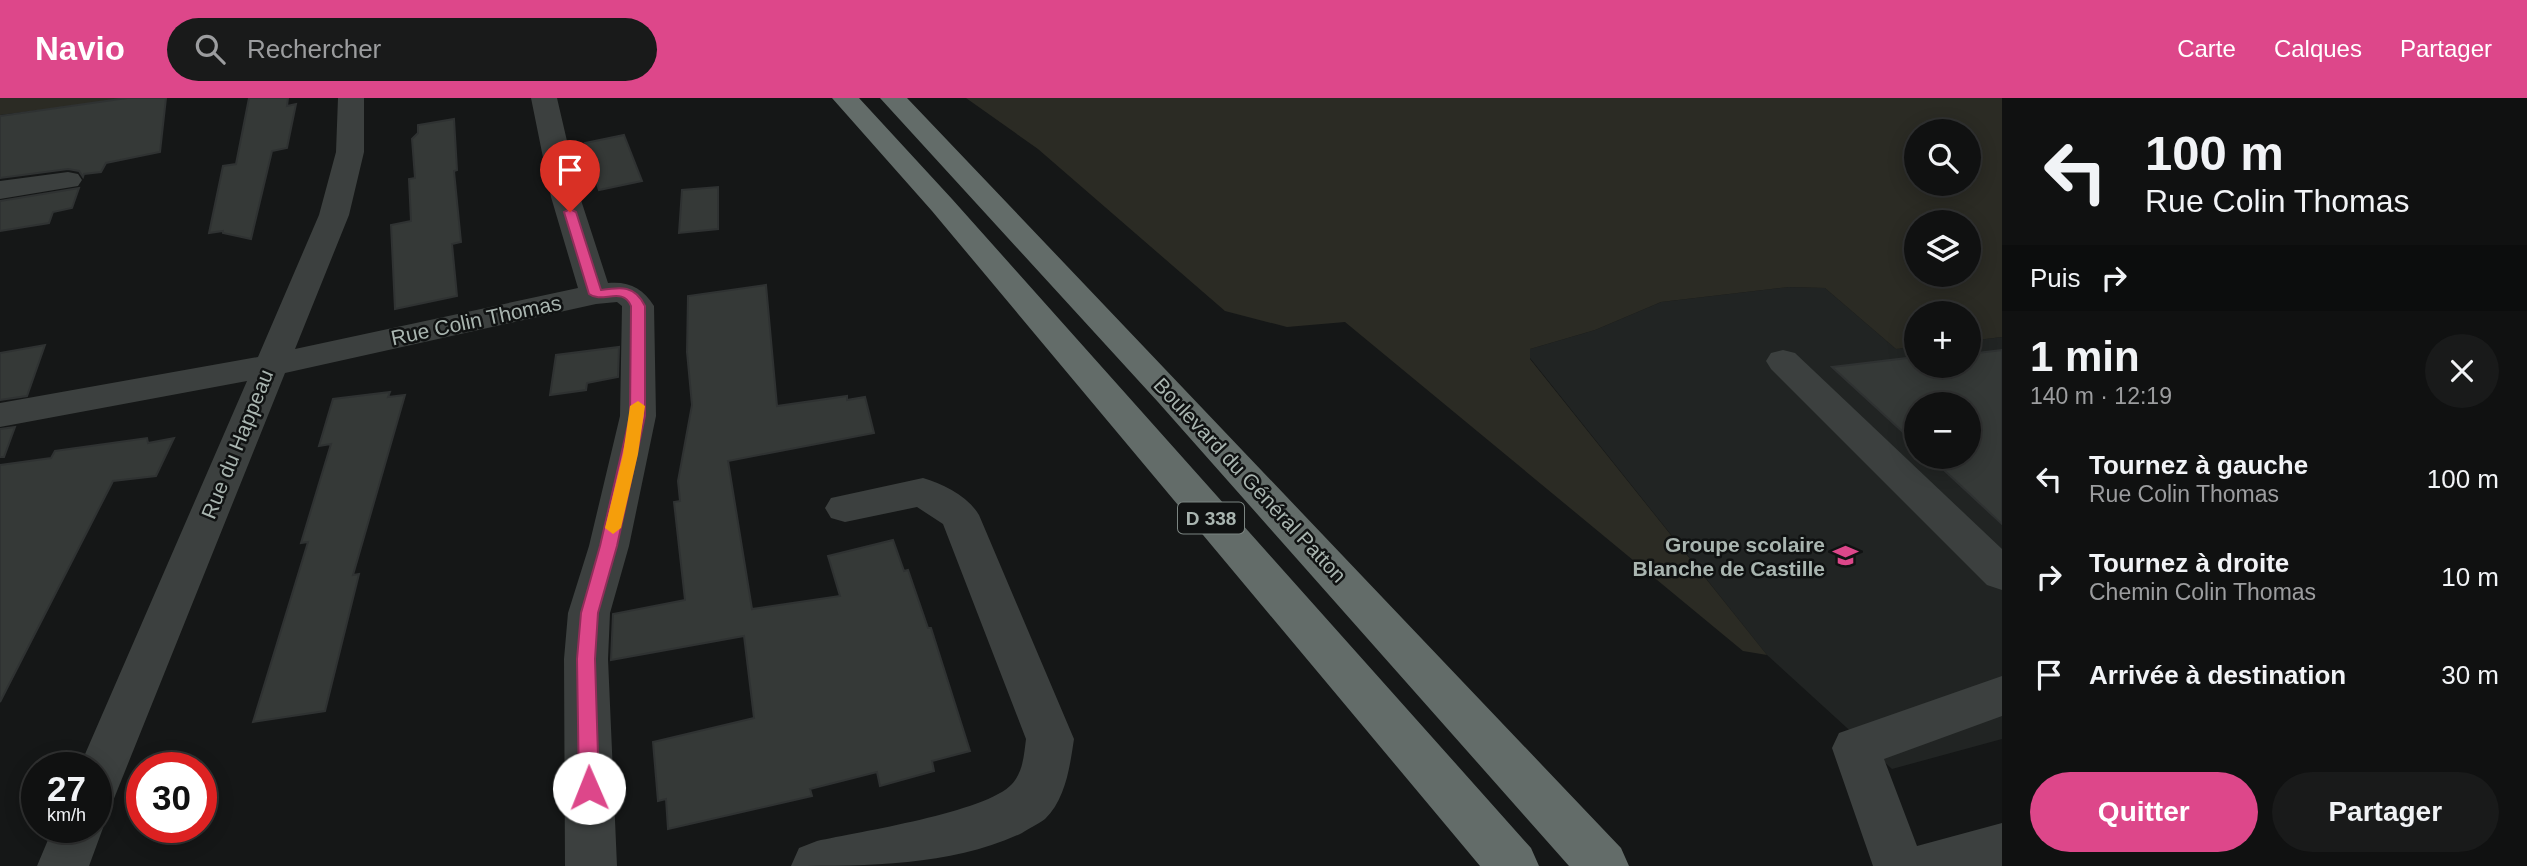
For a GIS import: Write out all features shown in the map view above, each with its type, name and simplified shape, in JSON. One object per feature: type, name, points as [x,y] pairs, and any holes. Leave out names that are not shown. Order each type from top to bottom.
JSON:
[{"type":"highway","name":"D 338","points":[[845,98],[942,205],[1513,866]]},
{"type":"highway","name":"Boulevard du Général Patton","points":[[892,98],[1181,404],[1603,866]]},
{"type":"street","name":"Rue du Happeau","points":[[110,752],[334,215],[350,152],[351,98]]},
{"type":"street","points":[[544,98],[551,138],[583,262],[596,294]]},
{"type":"street","points":[[0,190],[68,180]]},
{"type":"street","name":"Rue Colin Thomas","points":[[0,415],[269,366],[596,294],[623,291],[634,297],[638,306],[638,416],[589,613],[586,659],[591,866]]},
{"type":"street","points":[[1783,361],[2002,574]]},
{"type":"street","points":[[817,866],[984,828],[1028,802],[1045,776],[1050,739],[959,515],[923,492],[845,509]]},
{"type":"street","points":[[1899,866],[1856,748],[2002,696]]},
{"type":"street","points":[[63,866],[72,843]]},
{"type":"street","points":[[1929,866],[2002,847]]},
{"type":"shaded area","points":[[0,98],[135,98],[0,115]]},
{"type":"shaded area","points":[[966,98],[2002,98],[2002,337],[1981,340],[1981,301],[1904,301],[1904,348],[1896,349],[1825,288],[1789,287],[1661,302],[1595,330],[1530,349],[1530,359],[1767,655],[1743,651],[1345,322],[1287,327],[1225,311],[1038,149]]},
{"type":"shaded area","name":"Groupe scolaire Blanche de Castille","points":[[1789,287],[1825,288],[1896,349],[1904,348],[1904,378],[1981,378],[1981,340],[2002,337],[2002,739],[1892,769],[1767,655],[1530,358],[1530,349],[1595,330],[1661,302]]},
{"type":"building","points":[[127,98],[166,98],[160,152],[106,163],[101,172],[84,174],[83,177],[79,171],[68,169],[0,178],[0,116]]},
{"type":"building","points":[[249,98],[288,98],[287,106],[296,104],[287,148],[272,151],[251,239],[223,231],[209,233],[223,166],[236,164]]},
{"type":"building","points":[[454,119],[457,170],[454,171],[461,242],[452,244],[457,296],[395,309],[391,225],[411,221],[409,179],[415,178],[412,139],[418,133],[418,125]]},
{"type":"building","points":[[624,135],[642,181],[599,190],[585,143]]},
{"type":"building","points":[[718,187],[718,229],[679,233],[682,190]]},
{"type":"building","points":[[79,188],[72,208],[53,212],[49,223],[0,231],[0,201]]},
{"type":"building","points":[[766,285],[777,406],[847,396],[847,400],[865,397],[874,433],[728,461],[752,609],[840,596],[828,556],[893,540],[904,571],[908,570],[928,628],[931,628],[970,751],[932,761],[934,771],[880,786],[877,772],[810,789],[812,796],[668,829],[666,799],[658,801],[653,742],[754,718],[744,636],[611,660],[613,614],[685,600],[674,502],[680,501],[678,481],[692,405],[687,352],[688,296]]},
{"type":"building","points":[[45,345],[27,396],[0,400],[0,353]]},
{"type":"building","points":[[619,347],[618,377],[587,383],[586,390],[550,395],[556,355]]},
{"type":"building","points":[[2002,350],[2002,524],[1943,469],[1981,469],[1981,392],[1904,392],[1904,433],[1832,367],[1904,358],[1904,378],[1981,378],[1981,353]]},
{"type":"building","points":[[390,392],[388,397],[405,395],[353,575],[359,574],[325,711],[253,722],[308,542],[301,543],[331,444],[319,446],[333,399]]},
{"type":"building","points":[[15,427],[4,457],[0,457],[0,429]]},
{"type":"building","points":[[147,438],[148,443],[174,438],[156,476],[113,481],[0,702],[0,465],[51,458],[55,451]]},
{"type":"slow traffic","points":[[613,528],[638,406]]},
{"type":"place","name":"Groupe scolaire Blanche de Castille","points":[[1845,556]]},
{"type":"route","points":[[570,212],[583,262],[596,294],[623,291],[634,297],[638,306],[638,416],[609,546],[589,613],[586,659],[589,788]]}]
